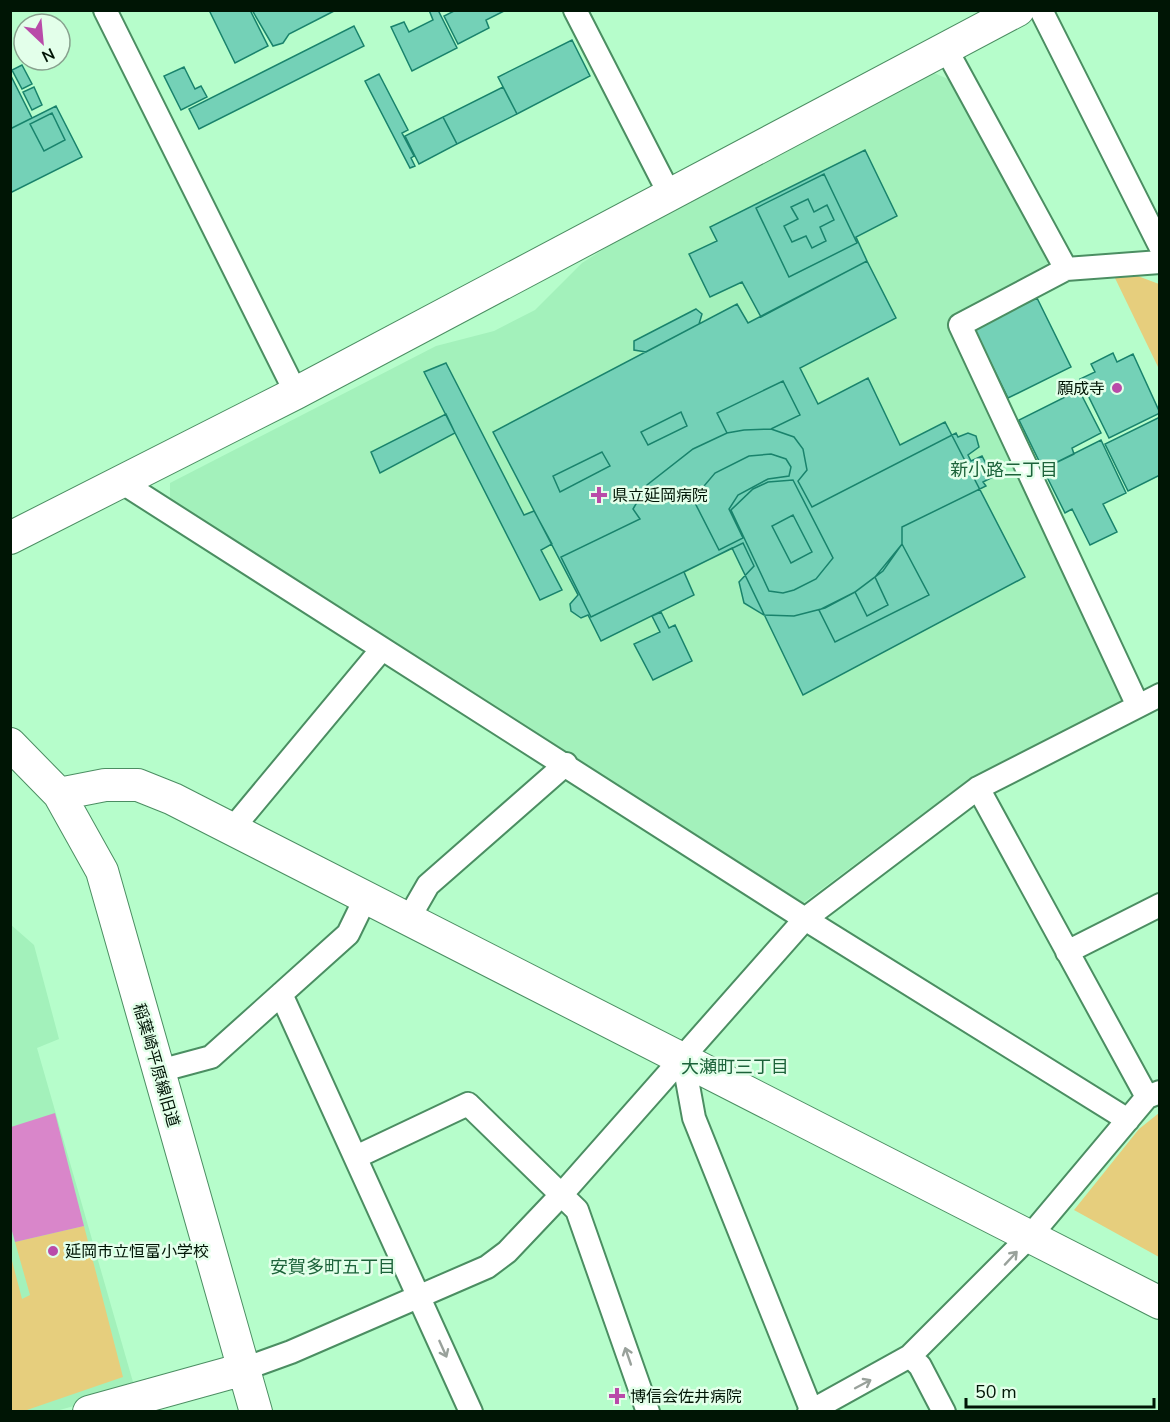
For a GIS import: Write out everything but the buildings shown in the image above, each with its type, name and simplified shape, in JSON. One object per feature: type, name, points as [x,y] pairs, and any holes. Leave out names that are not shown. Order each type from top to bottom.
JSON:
[{"type":"street","points":[[105,10],[296,393]]},
{"type":"street","points":[[575,10],[670,195]]},
{"type":"street","points":[[10,538],[123,483],[296,393],[1018,10]]},
{"type":"street","points":[[1041,10],[1160,246]]},
{"type":"street","points":[[946,49],[1066,269]]},
{"type":"street","points":[[1138,706],[960,325],[1066,269],[1160,262]]},
{"type":"street","points":[[123,483],[566,764],[805,919],[1128,1120]]},
{"type":"street","points":[[233,828],[382,649]]},
{"type":"street","points":[[89,1412],[244,1369],[291,1352],[488,1267],[570,1202],[683,1058],[805,919],[978,788],[1160,695]]},
{"type":"street","name":"稲葉崎平原線旧道","points":[[10,744],[59,794],[102,871],[256,1412]]},
{"type":"street","points":[[410,918],[428,885],[566,764]]},
{"type":"street","points":[[59,794],[105,785],[138,786],[233,828],[1160,1303]]},
{"type":"street","points":[[683,1058],[694,1118],[811,1411],[910,1356],[1031,1235],[1128,1120],[1153,1094],[1067,952],[978,788]]},
{"type":"street","points":[[159,1071],[211,1057],[348,934],[366,897]]},
{"type":"street","points":[[1067,952],[1160,905]]},
{"type":"street","points":[[281,994],[471,1412]]},
{"type":"street","points":[[356,1156],[468,1104],[570,1202],[648,1412]]},
{"type":"street","points":[[910,1356],[920,1366],[944,1412]]},
{"type":"shaded area","name":"県立延岡病院","points":[[934,73],[955,82],[1052,267],[947,322],[1123,700],[961,785],[803,903],[794,904],[170,507],[170,483],[436,346],[494,331],[535,310],[582,263],[643,224]]},
{"type":"shaded area","points":[[1135,275],[1159,284],[1159,369],[1114,276]]},
{"type":"shaded area","name":"延岡市立恒富小学校","points":[[10,924],[34,945],[59,1039],[37,1048],[135,1389],[56,1411],[11,1411]]},
{"type":"shaded area","points":[[55,1113],[84,1226],[15,1242],[10,1224],[11,1127]]},
{"type":"shaded area","points":[[1159,1113],[1159,1257],[1074,1210],[1139,1129]]},
{"type":"shaded area","points":[[84,1226],[123,1377],[24,1411],[11,1411],[10,1253],[22,1299],[30,1295],[15,1242]]},
{"type":"place","name":"願成寺","points":[[1117,388]]},
{"type":"place","name":"県立延岡病院","points":[[599,495]]},
{"type":"place","name":"延岡市立恒富小学校","points":[[53,1251]]},
{"type":"place","name":"博信会佐井病院","points":[[617,1396]]},
{"type":"district","name":"新小路二丁目","points":[[1004,470]]},
{"type":"district","name":"大瀬町三丁目","points":[[735,1067]]},
{"type":"district","name":"安賀多町五丁目","points":[[333,1267]]}]
